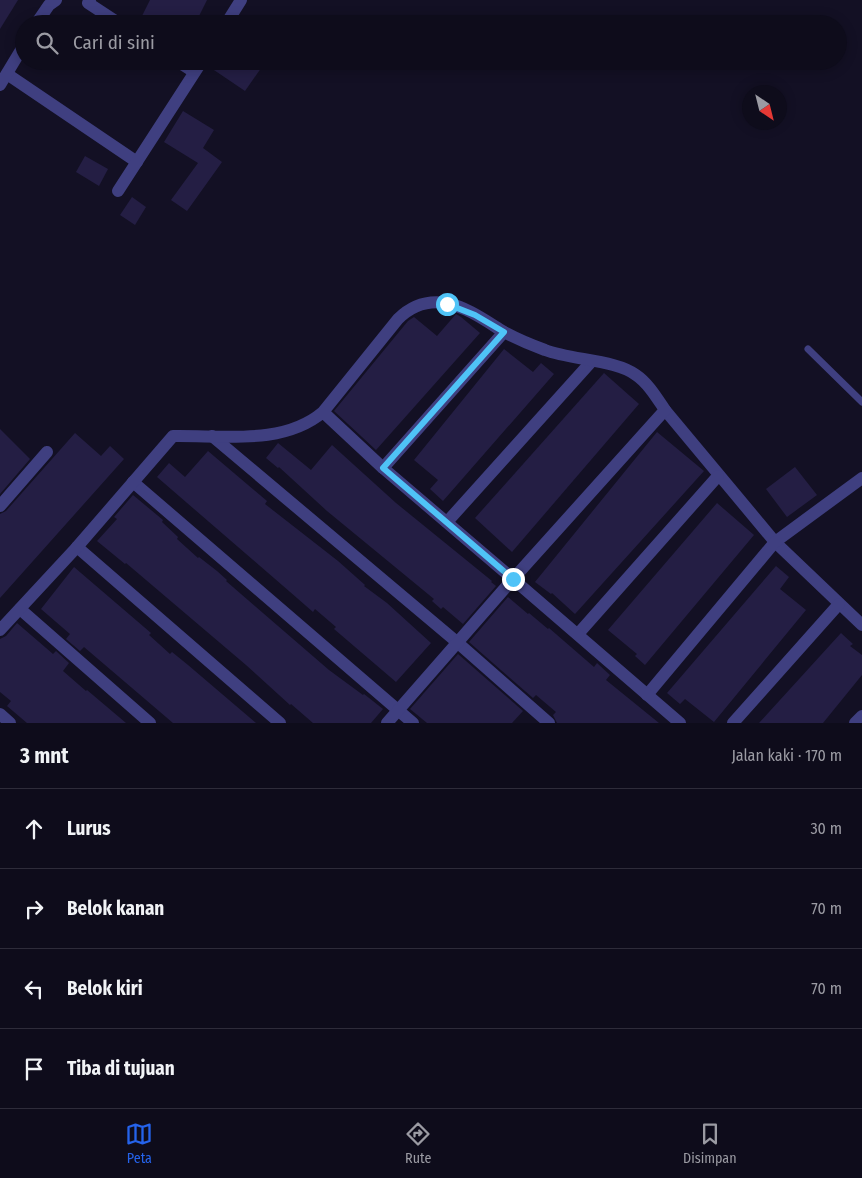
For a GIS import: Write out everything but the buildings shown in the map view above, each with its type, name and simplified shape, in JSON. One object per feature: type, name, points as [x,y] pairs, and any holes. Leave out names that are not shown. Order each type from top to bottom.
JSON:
[{"type":"street","points":[[42,15],[49,5],[56,0]]},
{"type":"street","points":[[232,15],[242,0]]},
{"type":"street","points":[[85,1],[106,15]]},
{"type":"street","points":[[0,85],[15,60]]},
{"type":"street","points":[[118,191],[194,72],[191,70]]},
{"type":"street","points":[[7,74],[137,162]]},
{"type":"street","points":[[0,630],[77,547],[173,436],[278,433],[292,430],[309,422],[323,412],[387,331],[408,310],[420,304],[434,302],[447,304],[475,315],[504,332],[546,351],[622,368],[636,375],[646,384],[718,476],[774,542],[862,625]]},
{"type":"street","points":[[383,468],[504,332]]},
{"type":"street","points":[[447,522],[591,362]]},
{"type":"street","points":[[387,723],[665,410]]},
{"type":"street","points":[[323,412],[383,468],[680,723]]},
{"type":"street","points":[[212,436],[549,723]]},
{"type":"street","points":[[0,506],[47,452]]},
{"type":"street","points":[[578,634],[718,476]]},
{"type":"street","points":[[647,694],[774,542],[862,478]]},
{"type":"street","points":[[133,482],[412,723]]},
{"type":"street","points":[[77,547],[280,723]]},
{"type":"street","points":[[733,723],[839,604]]},
{"type":"street","points":[[20,609],[150,723]]},
{"type":"street","points":[[0,714],[10,723]]},
{"type":"street","points":[[855,723],[862,716]]},
{"type":"lane","points":[[808,349],[862,402]]},
{"type":"route","points":[[447,304],[475,315],[504,332],[383,468],[513,579]]}]
